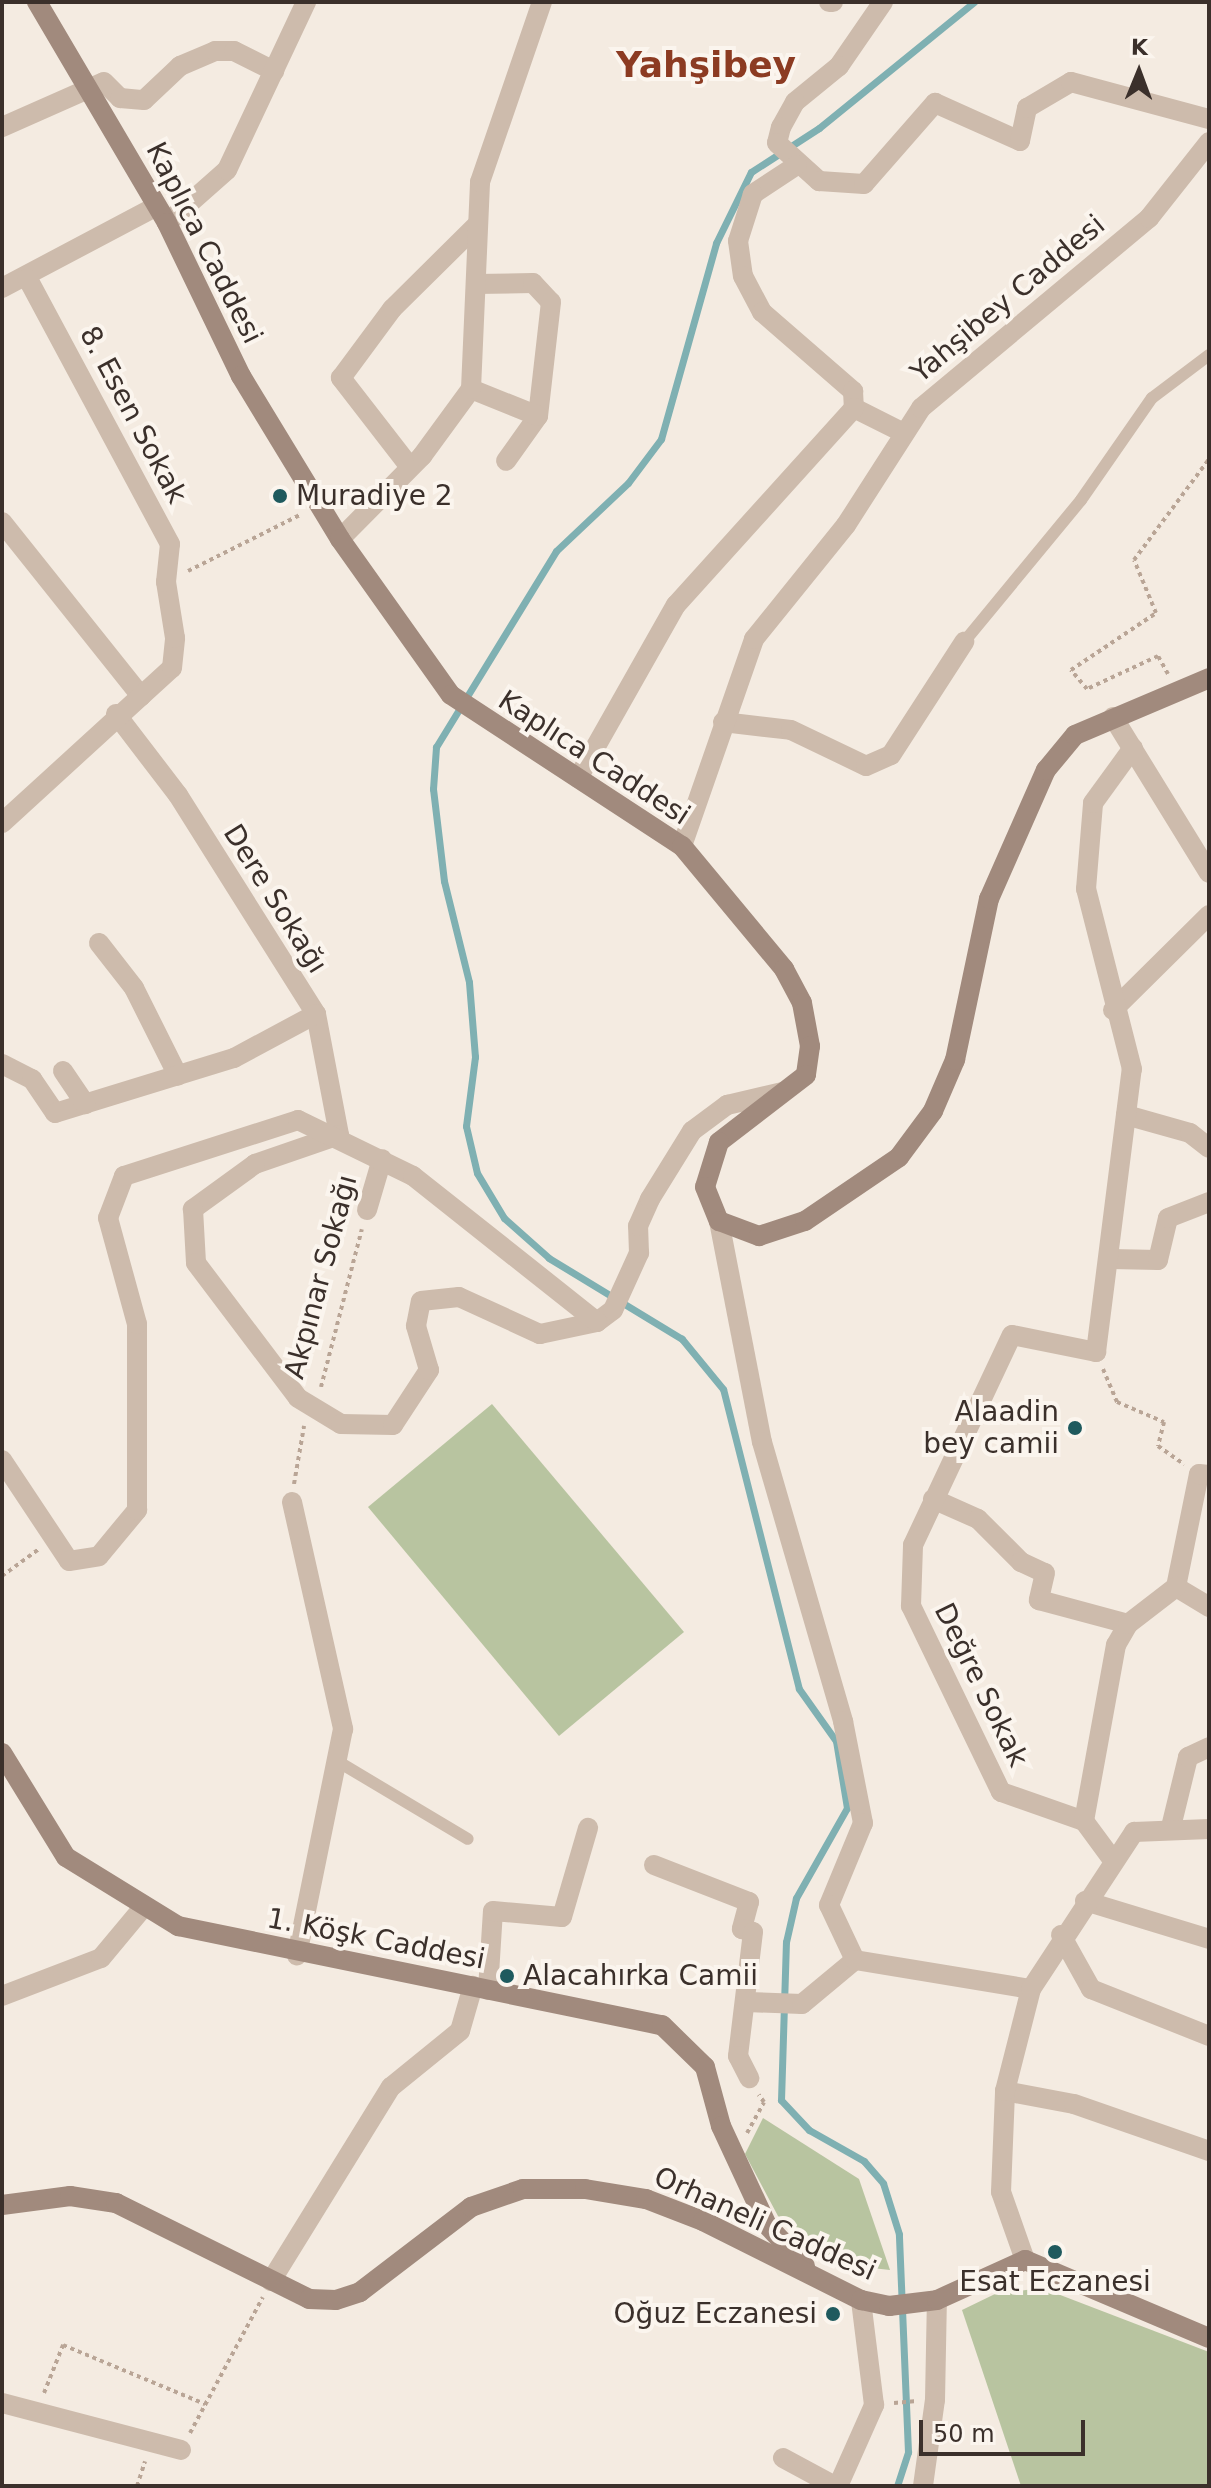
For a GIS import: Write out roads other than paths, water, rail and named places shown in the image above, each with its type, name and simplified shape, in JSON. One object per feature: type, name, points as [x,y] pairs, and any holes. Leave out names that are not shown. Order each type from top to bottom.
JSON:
[{"type":"main road","name":"Kaplıca Caddesi","points":[[37,2],[162,214],[241,376],[340,539],[430,665],[476,715],[682,846],[764,939],[802,1003],[810,1046],[806,1075],[794,1088]]},
{"type":"main road","points":[[794,1088],[719,1142],[705,1187],[719,1221],[759,1236],[805,1221],[899,1157],[933,1111],[955,1060],[989,899],[1046,770],[1075,735],[1209,678]]},
{"type":"main road","name":"1. Köşk Caddesi","points":[[2,1753],[66,1857],[141,1910],[178,1926],[297,1955],[662,2025],[705,2067],[735,2156],[767,2225],[813,2275]]},
{"type":"main road","name":"Orhaneli Caddesi","points":[[2,2205],[70,2196],[116,2203],[309,2299],[336,2300],[360,2292],[471,2207],[523,2189],[585,2189],[646,2199],[861,2300],[889,2306],[937,2300],[1025,2260]]},
{"type":"main road","points":[[1025,2260],[1209,2338]]},
{"type":"street","points":[[2,288],[28,279],[162,214],[227,170],[306,2]]},
{"type":"street","points":[[340,539],[410,467],[471,389],[480,182],[542,2]]},
{"type":"street","points":[[883,2],[839,66],[795,102],[777,143],[797,165],[819,181],[864,184],[935,103],[1020,141],[1027,108],[1071,82],[1209,119]]},
{"type":"street","points":[[2,127],[104,82],[120,98],[144,100],[180,66],[215,51],[234,51],[274,71]]},
{"type":"street","name":"Yahşibey Caddesi","points":[[682,846],[754,639],[846,525],[921,408],[1035,306],[1149,218],[1209,142]]},
{"type":"street","points":[[578,778],[676,605],[854,408],[853,391],[762,312],[743,276],[738,241],[753,194],[797,165]]},
{"type":"street","points":[[410,467],[341,378],[392,309],[478,224]]},
{"type":"street","name":"8. Esen Sokak","points":[[28,279],[170,544],[166,582],[172,668],[141,696]]},
{"type":"street","points":[[476,284],[533,283],[547,292],[553,327],[538,416],[506,461]]},
{"type":"street","points":[[471,389],[538,416]]},
{"type":"street","points":[[854,408],[904,433]]},
{"type":"street","points":[[2,522],[141,696],[116,714],[2,823]]},
{"type":"street","points":[[723,722],[791,730],[866,766],[891,755],[964,642]]},
{"type":"street","name":"Dere Sokağı","points":[[116,714],[178,795],[316,1014],[339,1135]]},
{"type":"street","points":[[1113,717],[1209,873]]},
{"type":"street","points":[[1133,748],[1093,803],[1086,889],[1113,1010],[1132,1069],[1111,1259],[1158,1260],[1168,1218],[1209,1202]]},
{"type":"street","points":[[1113,1010],[1209,915]]},
{"type":"street","points":[[99,943],[134,988],[178,1076]]},
{"type":"street","points":[[2,1064],[32,1079],[55,1113],[234,1058],[316,1014]]},
{"type":"street","points":[[63,1071],[85,1104]]},
{"type":"street","points":[[339,1135],[255,1164],[193,1209],[196,1263],[298,1398],[313,1412],[341,1424],[393,1425],[429,1370],[414,1313],[437,1295],[540,1334],[610,1307],[639,1253],[644,1213],[692,1131],[727,1105],[794,1088]]},
{"type":"street","points":[[1126,1115],[1190,1133],[1209,1148]]},
{"type":"street","points":[[2,1460],[69,1561],[99,1556],[137,1510],[137,1324],[108,1218],[124,1176],[298,1120],[339,1135],[382,1159],[610,1307]]},
{"type":"street","name":"Akpınar Sokağı","points":[[367,1210],[382,1159]]},
{"type":"street","points":[[719,1221],[762,1442],[843,1721],[863,1823],[829,1905],[855,1960]]},
{"type":"street","name":"Değre Sokak","points":[[1084,1821],[1001,1792],[911,1606],[913,1545],[1012,1335],[1096,1352],[1111,1259]]},
{"type":"street","points":[[1112,1859],[1084,1821],[1116,1645],[1128,1624],[1176,1587],[1204,1474]]},
{"type":"street","points":[[933,1499],[978,1519],[1021,1562],[1045,1573],[1039,1600],[1128,1624]]},
{"type":"street","points":[[292,1502],[343,1729],[297,1955]]},
{"type":"street","points":[[1176,1587],[1209,1607]]},
{"type":"street","points":[[1171,1827],[1188,1757],[1209,1747]]},
{"type":"street","points":[[1025,2260],[1001,2192],[1005,2091],[1031,1989],[1061,1935],[1134,1832],[1171,1827],[1209,1829]]},
{"type":"street","points":[[271,2281],[391,2087],[460,2031],[481,1988],[493,1911],[562,1917],[588,1828]]},
{"type":"street","points":[[654,1865],[749,1902],[742,1929],[753,1932],[754,2002],[738,2056],[749,2078]]},
{"type":"street","points":[[1085,1901],[1209,1939]]},
{"type":"street","points":[[2,1996],[101,1958],[141,1910]]},
{"type":"street","points":[[1061,1935],[1091,1989],[1209,2036]]},
{"type":"street","points":[[754,2002],[802,2004],[855,1960],[1031,1989]]},
{"type":"street","points":[[1005,2091],[1074,2104],[1209,2151]]},
{"type":"street","points":[[783,2458],[836,2486],[874,2405],[861,2300]]},
{"type":"street","points":[[923,2486],[935,2400],[937,2300]]},
{"type":"street","points":[[2,2403],[181,2450]]},
{"type":"lane","points":[[964,642],[1081,500],[1152,398],[1209,355]]},
{"type":"lane","points":[[337,1761],[468,1839]]},
{"type":"waterway","points":[[897,2486],[908,2452],[899,2234],[883,2183],[864,2161],[809,2130],[781,2100],[786,1942],[796,1898],[847,1808],[836,1741],[799,1689],[723,1389],[682,1339],[549,1258],[504,1218],[477,1173],[466,1126],[475,1057],[469,982],[444,881],[433,789],[436,747],[556,551],[628,483],[661,439],[716,243],[751,172],[819,128],[974,2]]},
{"type":"place","name":"Muradiye 2","points":[[280,496]]},
{"type":"place","name":"Alaadin bey camii","points":[[1075,1428]]},
{"type":"place","name":"Alacahırka Camii","points":[[507,1976]]},
{"type":"place","name":"Esat Eczanesi","points":[[1055,2252]]},
{"type":"place","name":"Oğuz Eczanesi","points":[[833,2314]]},
{"type":"district","name":"Yahşibey","points":[[706,65]]}]
